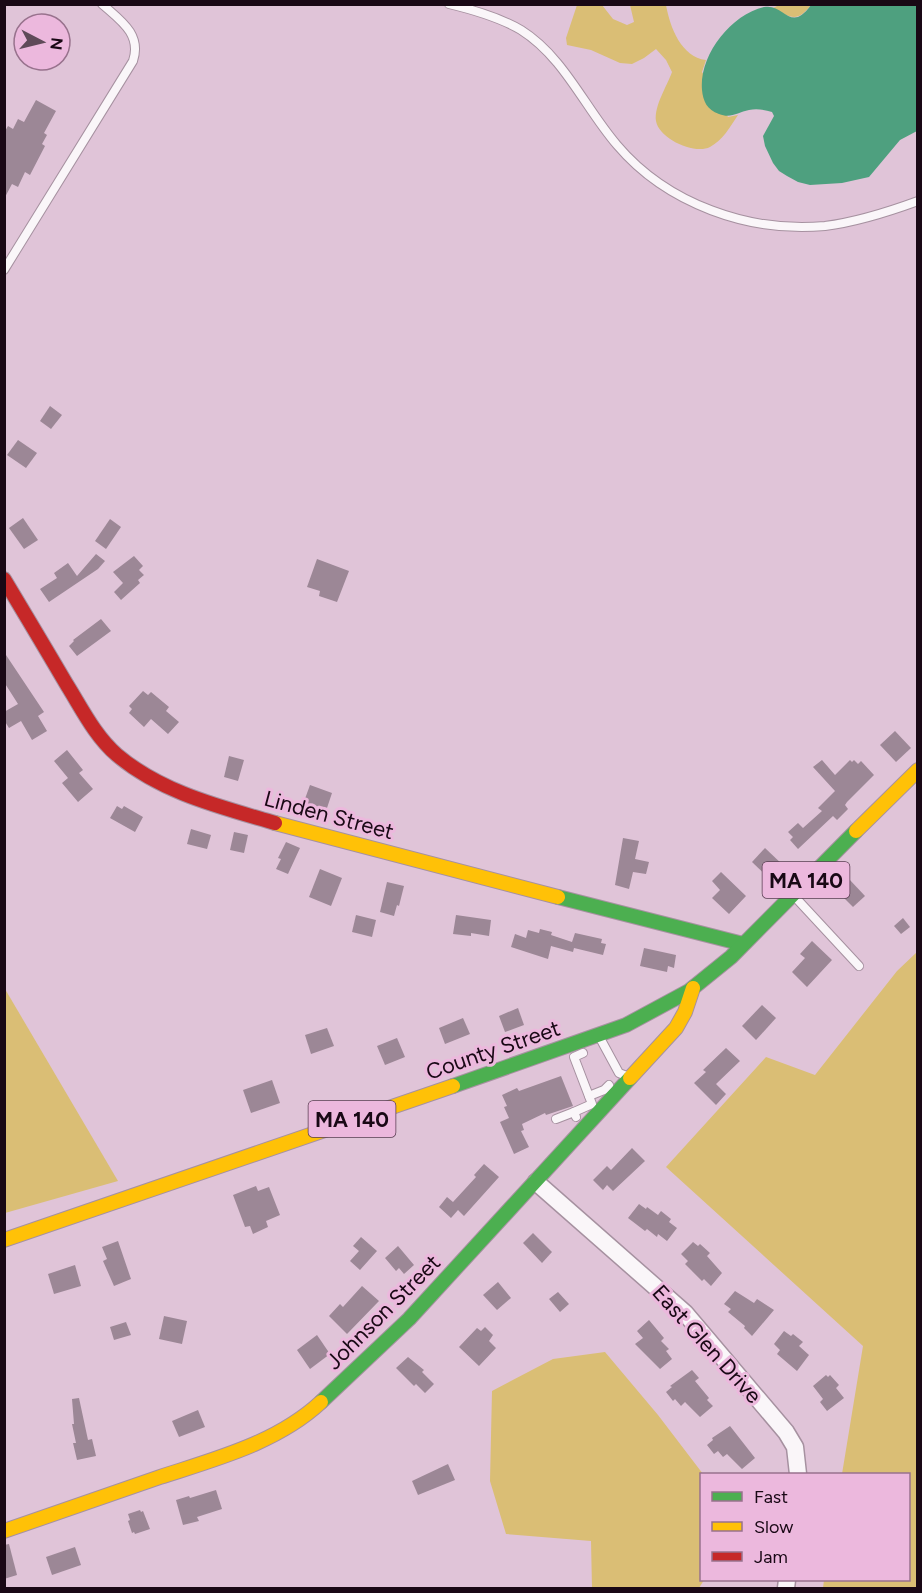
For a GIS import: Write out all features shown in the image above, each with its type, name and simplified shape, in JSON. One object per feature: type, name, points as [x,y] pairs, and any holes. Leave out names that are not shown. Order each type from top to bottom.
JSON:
[{"type":"street","name":"Linden Street","points":[[4,579],[94,729],[117,754],[136,769],[166,786],[205,802],[291,828],[743,944]]},
{"type":"street","name":"County Street","points":[[4,1240],[601,1040],[693,988],[731,959],[792,894],[918,770]]},
{"type":"street","name":"Johnson Street","points":[[4,1531],[231,1454],[290,1425],[325,1399],[409,1319],[583,1131],[625,1075],[676,1028],[685,1012],[693,988]]},
{"type":"street","name":"East Glen Drive","points":[[536,1182],[659,1289],[692,1322],[786,1432],[795,1447],[798,1473]]},
{"type":"lane","points":[[4,270],[133,61],[136,49],[132,32],[102,4]]},
{"type":"lane","points":[[449,4],[499,19],[536,40],[554,60],[625,155],[661,186],[693,203],[745,220],[804,226],[844,223],[918,201]]},
{"type":"lane","points":[[792,894],[859,966]]},
{"type":"lane","points":[[556,1119],[592,1104],[574,1057],[601,1040],[625,1075],[604,1090],[589,1096]]},
{"type":"lane","points":[[574,1112],[583,1131]]},
{"type":"shaded area","points":[[577,5],[602,5],[613,19],[627,25],[634,22],[630,5],[666,5],[670,22],[683,47],[697,58],[706,60],[702,72],[728,117],[738,115],[729,129],[715,144],[703,149],[687,147],[670,139],[659,128],[656,121],[659,103],[672,72],[666,60],[656,49],[632,64],[620,63],[591,50],[567,45],[566,38]]},
{"type":"shaded area","points":[[779,5],[811,5],[802,14],[794,17],[773,8]]},
{"type":"shaded area","points":[[811,5],[917,5],[917,131],[900,140],[869,177],[842,183],[810,185],[798,182],[779,171],[765,146],[763,136],[774,116],[772,112],[755,109],[723,115],[711,110],[703,98],[702,77],[706,64],[711,51],[729,28],[751,11],[764,7],[771,7],[792,17],[798,17]]},
{"type":"shaded area","points":[[917,952],[917,1588],[823,1588],[824,1581],[910,1581],[910,1473],[842,1473],[863,1346],[666,1167],[766,1057],[815,1075],[897,971]]},
{"type":"shaded area","points":[[5,989],[118,1181],[4,1213]]},
{"type":"shaded area","points":[[605,1352],[658,1415],[702,1473],[700,1473],[700,1581],[703,1581],[699,1588],[592,1588],[591,1541],[506,1534],[490,1481],[492,1391],[553,1359]]},
{"type":"building","points":[[36,100],[56,111],[44,133],[47,135],[42,144],[45,146],[30,175],[25,172],[18,187],[12,184],[4,199],[4,133],[8,126],[13,129],[18,119],[24,122]]},
{"type":"building","points":[[50,406],[62,415],[51,429],[40,421]]},
{"type":"building","points":[[18,440],[37,453],[26,468],[7,455]]},
{"type":"building","points":[[23,518],[38,540],[24,549],[9,528]]},
{"type":"building","points":[[110,519],[121,527],[106,549],[95,541]]},
{"type":"building","points":[[96,554],[105,561],[98,569],[49,602],[40,589],[57,578],[54,573],[68,563],[77,576]]},
{"type":"building","points":[[134,556],[143,566],[139,570],[144,575],[138,580],[140,583],[121,600],[114,592],[123,583],[113,572]]},
{"type":"building","points":[[317,559],[349,571],[337,602],[319,596],[320,591],[307,587]]},
{"type":"building","points":[[101,619],[111,631],[77,656],[69,646],[73,640]]},
{"type":"building","points":[[4,652],[44,712],[38,716],[47,731],[32,740],[21,721],[9,728],[4,720],[4,712],[18,704],[4,682]]},
{"type":"building","points":[[143,691],[148,695],[151,692],[169,707],[166,711],[179,722],[168,734],[151,719],[144,727],[129,713],[132,709],[129,706]]},
{"type":"building","points":[[895,731],[911,748],[896,762],[880,745]]},
{"type":"building","points":[[67,750],[83,770],[79,773],[93,789],[78,802],[62,783],[68,778],[54,761]]},
{"type":"building","points":[[229,756],[244,760],[238,781],[224,777]]},
{"type":"building","points":[[822,760],[835,775],[850,760],[852,762],[854,760],[858,764],[861,761],[874,775],[847,802],[845,805],[848,809],[837,820],[833,816],[798,849],[790,840],[793,837],[788,832],[798,823],[803,828],[822,811],[818,808],[835,791],[813,767]]},
{"type":"building","points":[[310,785],[332,793],[325,814],[302,807]]},
{"type":"building","points":[[117,806],[122,809],[124,806],[143,817],[135,832],[110,818]]},
{"type":"building","points":[[191,829],[211,835],[207,849],[187,844]]},
{"type":"building","points":[[234,832],[248,835],[244,853],[230,850]]},
{"type":"building","points":[[623,838],[639,841],[635,859],[649,862],[646,874],[633,872],[629,889],[615,885]]},
{"type":"building","points":[[286,842],[300,848],[288,874],[276,869],[281,859],[278,858]]},
{"type":"building","points":[[765,848],[785,867],[772,881],[752,862]]},
{"type":"building","points":[[320,869],[342,878],[331,906],[309,897]]},
{"type":"building","points":[[721,872],[746,896],[729,914],[712,898],[720,890],[712,881]]},
{"type":"building","points":[[849,879],[865,896],[853,907],[837,891]]},
{"type":"building","points":[[387,882],[404,886],[394,916],[380,912]]},
{"type":"building","points":[[356,915],[376,920],[372,937],[352,932]]},
{"type":"building","points":[[456,915],[491,920],[489,936],[471,933],[471,936],[453,934]]},
{"type":"building","points":[[903,918],[910,927],[901,934],[894,926]]},
{"type":"building","points":[[540,929],[572,942],[575,933],[602,939],[601,943],[606,944],[603,955],[574,948],[573,952],[551,946],[548,959],[511,947],[515,934],[526,938],[528,930],[539,933]]},
{"type":"building","points":[[812,941],[832,960],[807,987],[792,972],[805,958],[800,954]]},
{"type":"building","points":[[644,948],[676,955],[674,968],[668,966],[667,972],[640,966]]},
{"type":"building","points":[[762,1005],[776,1018],[756,1040],[742,1026]]},
{"type":"building","points":[[518,1008],[524,1025],[505,1032],[499,1016]]},
{"type":"building","points":[[463,1018],[470,1034],[445,1044],[439,1028]]},
{"type":"building","points":[[327,1028],[334,1046],[311,1054],[305,1035]]},
{"type":"building","points":[[397,1038],[405,1057],[385,1065],[377,1046]]},
{"type":"building","points":[[726,1048],[740,1061],[716,1084],[726,1094],[716,1105],[694,1083],[706,1072],[703,1070]]},
{"type":"building","points":[[561,1076],[573,1106],[546,1115],[545,1113],[522,1124],[524,1130],[521,1131],[529,1147],[514,1154],[500,1122],[509,1118],[502,1095],[517,1088],[519,1091]]},
{"type":"building","points":[[272,1080],[280,1103],[251,1113],[243,1090]]},
{"type":"building","points":[[632,1148],[645,1161],[613,1191],[607,1185],[603,1190],[593,1180],[607,1166],[611,1170]]},
{"type":"building","points":[[484,1164],[499,1177],[464,1216],[458,1210],[451,1218],[439,1207],[447,1197],[453,1202],[476,1177],[474,1175]]},
{"type":"building","points":[[256,1186],[258,1191],[269,1187],[280,1215],[266,1221],[268,1227],[253,1234],[250,1226],[245,1227],[233,1195]]},
{"type":"building","points":[[639,1204],[658,1215],[661,1211],[671,1219],[669,1222],[677,1228],[667,1241],[647,1229],[645,1231],[628,1218]]},
{"type":"building","points":[[533,1233],[552,1252],[542,1263],[523,1243]]},
{"type":"building","points":[[361,1237],[377,1251],[360,1270],[350,1261],[359,1251],[353,1246]]},
{"type":"building","points":[[118,1241],[131,1279],[114,1286],[103,1261],[107,1259],[102,1247]]},
{"type":"building","points":[[693,1242],[698,1246],[700,1244],[710,1253],[707,1256],[722,1273],[711,1286],[704,1279],[702,1281],[685,1264],[688,1261],[681,1254]]},
{"type":"building","points":[[398,1246],[414,1265],[404,1274],[399,1268],[396,1271],[385,1258]]},
{"type":"building","points":[[75,1265],[81,1286],[54,1294],[48,1274]]},
{"type":"building","points":[[498,1282],[511,1298],[497,1310],[483,1295]]},
{"type":"building","points":[[362,1286],[379,1301],[347,1334],[329,1316],[340,1304],[343,1307]]},
{"type":"building","points":[[735,1291],[754,1303],[757,1299],[774,1310],[752,1336],[744,1328],[745,1326],[728,1312],[731,1309],[724,1304]]},
{"type":"building","points":[[558,1292],[569,1304],[560,1312],[549,1299]]},
{"type":"building","points":[[164,1316],[187,1321],[182,1344],[159,1339]]},
{"type":"building","points":[[649,1320],[664,1338],[661,1341],[669,1349],[666,1351],[672,1359],[660,1369],[635,1344],[643,1338],[637,1331]]},
{"type":"building","points":[[126,1322],[131,1335],[114,1340],[110,1327]]},
{"type":"building","points":[[485,1327],[493,1335],[489,1341],[496,1348],[479,1366],[459,1347],[477,1328],[481,1331]]},
{"type":"building","points":[[784,1331],[791,1336],[793,1334],[803,1342],[799,1346],[809,1355],[797,1371],[777,1354],[780,1350],[774,1344]]},
{"type":"building","points":[[317,1335],[330,1354],[310,1369],[297,1350]]},
{"type":"building","points":[[408,1357],[424,1370],[422,1372],[434,1384],[425,1393],[416,1384],[414,1386],[396,1368]]},
{"type":"building","points":[[692,1370],[699,1378],[695,1381],[713,1406],[700,1417],[685,1402],[681,1406],[675,1399],[673,1401],[666,1392],[672,1387],[670,1386]]},
{"type":"building","points":[[826,1375],[828,1377],[830,1375],[839,1385],[836,1388],[844,1398],[827,1411],[820,1402],[823,1399],[813,1386]]},
{"type":"building","points":[[79,1398],[88,1440],[92,1439],[96,1456],[77,1460],[73,1443],[76,1443],[72,1424],[74,1424],[72,1399]]},
{"type":"building","points":[[198,1410],[205,1427],[179,1437],[172,1421]]},
{"type":"building","points":[[730,1426],[755,1458],[742,1469],[727,1454],[723,1457],[718,1451],[714,1454],[707,1445],[713,1440],[712,1438]]},
{"type":"building","points":[[448,1464],[455,1480],[418,1495],[412,1481]]},
{"type":"building","points":[[216,1490],[222,1509],[197,1517],[199,1521],[183,1525],[176,1500]]},
{"type":"building","points":[[143,1511],[150,1529],[135,1534],[132,1533],[128,1514]]},
{"type":"building","points":[[9,1544],[17,1575],[4,1579],[4,1545]]},
{"type":"building","points":[[75,1547],[81,1565],[52,1575],[46,1557]]},
{"type":"traffic: fast","points":[[453,1086],[626,1025],[689,991],[731,957],[856,831]]},
{"type":"traffic: fast","points":[[558,897],[743,944]]},
{"type":"traffic: fast","points":[[321,1402],[409,1319],[630,1078]]},
{"type":"traffic: slow","points":[[856,831],[918,770]]},
{"type":"traffic: slow","points":[[275,823],[558,897]]},
{"type":"traffic: slow","points":[[630,1078],[676,1028],[685,1012],[693,988]]},
{"type":"traffic: slow","points":[[4,1240],[453,1086]]},
{"type":"traffic: slow","points":[[4,1531],[245,1448],[285,1428],[321,1402]]},
{"type":"traffic: jam","points":[[4,579],[89,722],[109,748],[134,768],[173,789],[275,823]]}]
